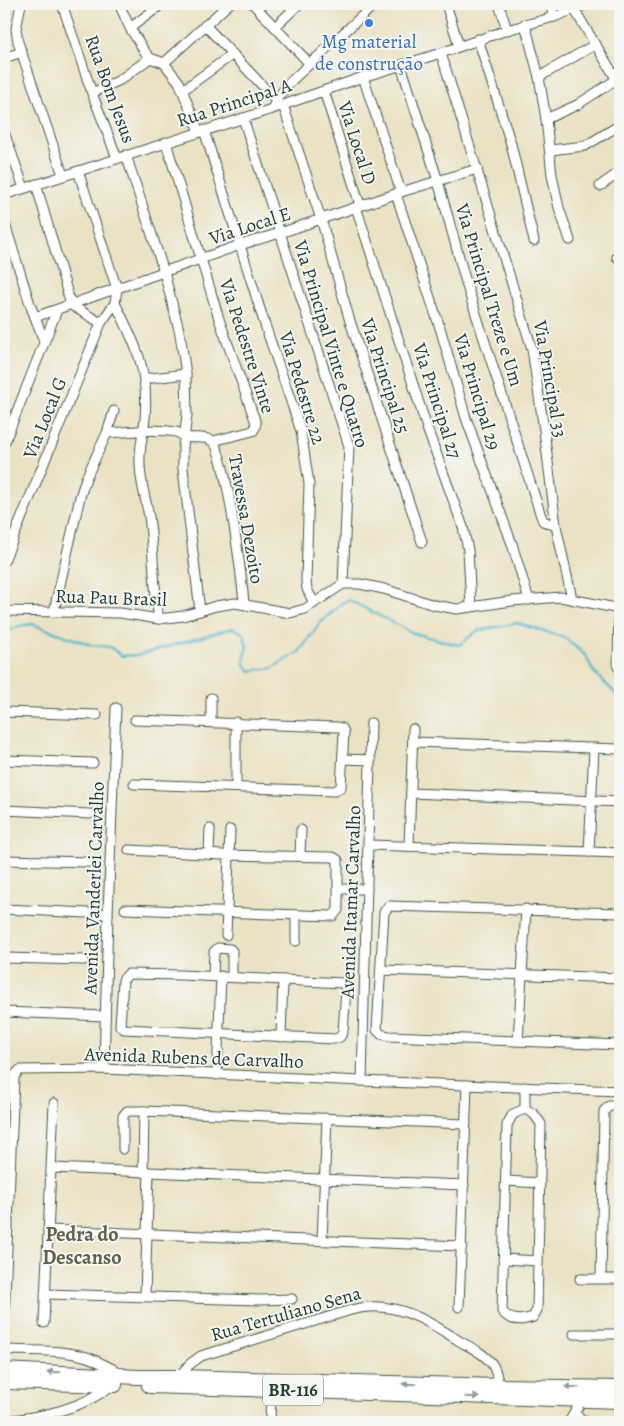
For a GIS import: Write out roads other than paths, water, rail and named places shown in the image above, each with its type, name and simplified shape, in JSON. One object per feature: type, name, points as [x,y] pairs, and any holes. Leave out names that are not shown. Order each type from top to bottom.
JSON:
[{"type":"highway","points":[[4,1370],[138,1377],[178,1376],[620,1388]]},
{"type":"highway","name":"BR-116","points":[[4,1382],[582,1400]]},
{"type":"highway","points":[[582,1400],[620,1401]]},
{"type":"street","points":[[21,4],[16,29],[18,42],[64,175]]},
{"type":"street","name":"Rua Bom Jesus","points":[[62,4],[92,93],[122,156],[164,272],[180,334],[186,374],[187,415],[184,437],[184,469],[200,611]]},
{"type":"street","points":[[119,4],[130,28],[150,58],[164,63],[229,4]]},
{"type":"street","points":[[130,28],[162,4]]},
{"type":"street","points":[[253,4],[276,26],[310,64]]},
{"type":"street","points":[[276,26],[299,4]]},
{"type":"street","points":[[205,25],[279,103],[289,83],[375,4]]},
{"type":"street","points":[[446,4],[459,46]]},
{"type":"street","points":[[499,4],[508,30]]},
{"type":"street","points":[[550,4],[554,17]]},
{"type":"street","name":"Rua Principal A","points":[[4,194],[272,109],[279,103],[324,91],[478,39],[554,17],[587,4]]},
{"type":"street","points":[[546,119],[618,82],[574,9]]},
{"type":"street","points":[[525,24],[539,77],[552,175],[570,240]]},
{"type":"street","points":[[478,39],[511,144],[534,241]]},
{"type":"street","points":[[539,77],[596,44]]},
{"type":"street","points":[[4,58],[22,52]]},
{"type":"street","name":"Via Principal 33","points":[[441,53],[532,349],[556,526],[572,599]]},
{"type":"street","points":[[183,90],[233,54]]},
{"type":"street","points":[[92,93],[120,80],[150,58]]},
{"type":"street","name":"Via Pedestre 22","points":[[164,63],[175,76],[183,90],[201,131],[301,430],[309,484],[306,580],[307,589],[314,603]]},
{"type":"street","name":"Via Principal Treze e Um","points":[[401,65],[438,181],[467,286],[541,516],[544,521],[556,526]]},
{"type":"street","name":"Via Principal 29","points":[[363,77],[442,331],[466,418],[512,544],[529,600]]},
{"type":"street","name":"Via Local D","points":[[324,91],[358,206]]},
{"type":"street","name":"Via Principal 25","points":[[279,103],[321,219],[349,318],[422,542]]},
{"type":"street","name":"Via Principal Vinte e Quatro","points":[[243,118],[349,446],[343,584]]},
{"type":"street","points":[[550,150],[585,146],[620,125]]},
{"type":"street","points":[[4,132],[24,188]]},
{"type":"street","points":[[166,142],[202,259]]},
{"type":"street","name":"Via Local E","points":[[35,317],[240,245],[477,169]]},
{"type":"street","points":[[78,171],[117,289]]},
{"type":"street","points":[[600,186],[620,172]]},
{"type":"street","points":[[36,184],[71,305],[101,323]]},
{"type":"street","name":"Via Principal 27","points":[[358,206],[427,428],[463,527],[468,550],[471,607]]},
{"type":"street","points":[[4,221],[44,341]]},
{"type":"street","name":"Via Pedestre Vinte","points":[[202,259],[219,319],[256,423],[253,431],[213,441]]},
{"type":"street","name":"Via Local G","points":[[4,561],[101,323],[115,303],[117,289]]},
{"type":"street","points":[[115,303],[136,346],[146,390],[139,461],[140,476],[149,516],[154,591],[159,619]]},
{"type":"street","points":[[4,444],[57,310]]},
{"type":"street","points":[[144,378],[186,374]]},
{"type":"street","points":[[54,611],[83,487],[107,433],[114,411]]},
{"type":"street","name":"Travessa Dezoito","points":[[107,433],[143,430],[177,432],[184,437],[213,441],[218,448],[224,468],[240,564],[244,603]]},
{"type":"street","points":[[343,584],[370,586],[457,609],[550,597],[572,599],[620,609],[618,667]]},
{"type":"street","name":"Rua Pau Brasil","points":[[4,611],[120,613],[159,619],[183,616],[235,603],[244,603],[290,614],[305,609],[343,584]]},
{"type":"street","points":[[211,698],[211,722]]},
{"type":"street","name":"Avenida Vanderlei Carvalho","points":[[104,1069],[116,708]]},
{"type":"street","points":[[4,712],[97,715]]},
{"type":"street","points":[[134,784],[335,791],[341,787],[344,759],[344,732],[341,727],[135,720]]},
{"type":"street","points":[[236,722],[236,787]]},
{"type":"street","name":"Avenida Itamar Carvalho","points":[[362,1081],[371,723]]},
{"type":"street","points":[[409,846],[413,729]]},
{"type":"street","points":[[413,742],[620,749]]},
{"type":"street","points":[[589,852],[594,748]]},
{"type":"street","points":[[344,759],[371,760]]},
{"type":"street","points":[[4,760],[93,763]]},
{"type":"street","points":[[411,793],[620,802]]},
{"type":"street","points":[[4,810],[90,814]]},
{"type":"street","points":[[209,854],[210,829]]},
{"type":"street","points":[[226,936],[230,830]]},
{"type":"street","points":[[300,856],[301,830]]},
{"type":"street","points":[[369,845],[620,853]]},
{"type":"street","points":[[125,909],[296,915],[335,915],[338,910],[337,858],[333,856],[229,855],[129,850]]},
{"type":"street","points":[[4,860],[90,862]]},
{"type":"street","points":[[339,889],[367,889]]},
{"type":"street","points":[[620,913],[388,906],[384,912],[377,1030],[381,1034],[620,1045]]},
{"type":"street","points":[[4,909],[108,914]]},
{"type":"street","points":[[518,1041],[526,909]]},
{"type":"street","points":[[296,915],[296,941]]},
{"type":"street","points":[[217,1075],[217,976],[214,952],[218,948],[230,949],[232,951],[232,977]]},
{"type":"street","points":[[4,958],[84,960]]},
{"type":"street","points":[[381,970],[620,978]]},
{"type":"street","points":[[126,975],[217,976],[342,983],[346,988],[343,1032],[336,1039],[126,1030],[120,1026],[123,980],[126,975]]},
{"type":"street","points":[[281,1037],[283,980]]},
{"type":"street","points":[[4,1012],[105,1016]]},
{"type":"street","name":"Avenida Rubens de Carvalho","points":[[4,1320],[15,1075],[20,1070],[104,1069],[620,1090]]},
{"type":"street","points":[[459,1307],[467,1085]]},
{"type":"street","points":[[525,1087],[525,1109]]},
{"type":"street","points":[[44,1323],[54,1103]]},
{"type":"street","points":[[601,1278],[604,1111],[609,1106],[620,1106]]},
{"type":"street","points":[[525,1109],[534,1114],[542,1124],[538,1261],[536,1312],[531,1318],[518,1320],[508,1317],[502,1311],[503,1259],[509,1120],[513,1114],[525,1109]]},
{"type":"street","points":[[123,1149],[123,1116],[127,1110],[466,1124]]},
{"type":"street","points":[[144,1111],[146,1172],[145,1296]]},
{"type":"street","points":[[322,1241],[327,1118]]},
{"type":"street","points":[[52,1168],[464,1184]]},
{"type":"street","points":[[506,1181],[540,1183]]},
{"type":"street","points":[[48,1230],[462,1246]]},
{"type":"street","points":[[503,1259],[538,1261]]},
{"type":"street","points":[[580,1279],[620,1278]]},
{"type":"street","points":[[45,1294],[260,1300],[292,1299]]},
{"type":"street","name":"Rua Tertuliano Sena","points":[[178,1376],[201,1356],[350,1310],[374,1305],[398,1309],[427,1321],[482,1355],[495,1368],[499,1386]]},
{"type":"street","points":[[574,1334],[620,1334]]},
{"type":"street","points":[[4,1350],[51,1352],[87,1357],[120,1372],[138,1377]]},
{"type":"street","points":[[4,1421],[38,1417],[78,1405],[98,1396],[112,1385]]},
{"type":"street","points":[[270,1422],[271,1389]]},
{"type":"street","points":[[582,1400],[572,1418],[587,1422]]},
{"type":"waterway","points":[[4,634],[19,626],[32,624],[91,645],[110,647],[122,656],[139,655],[233,628],[244,634],[247,647],[244,662],[249,671],[272,668],[299,652],[320,623],[342,603],[349,600],[413,633],[459,645],[477,631],[517,623],[565,638],[586,656],[593,671],[620,698]]},
{"type":"place","name":"Mg material de construção","points":[[369,23]]},
{"type":"district","name":"Pedra do Descanso","points":[[82,1246]]}]
